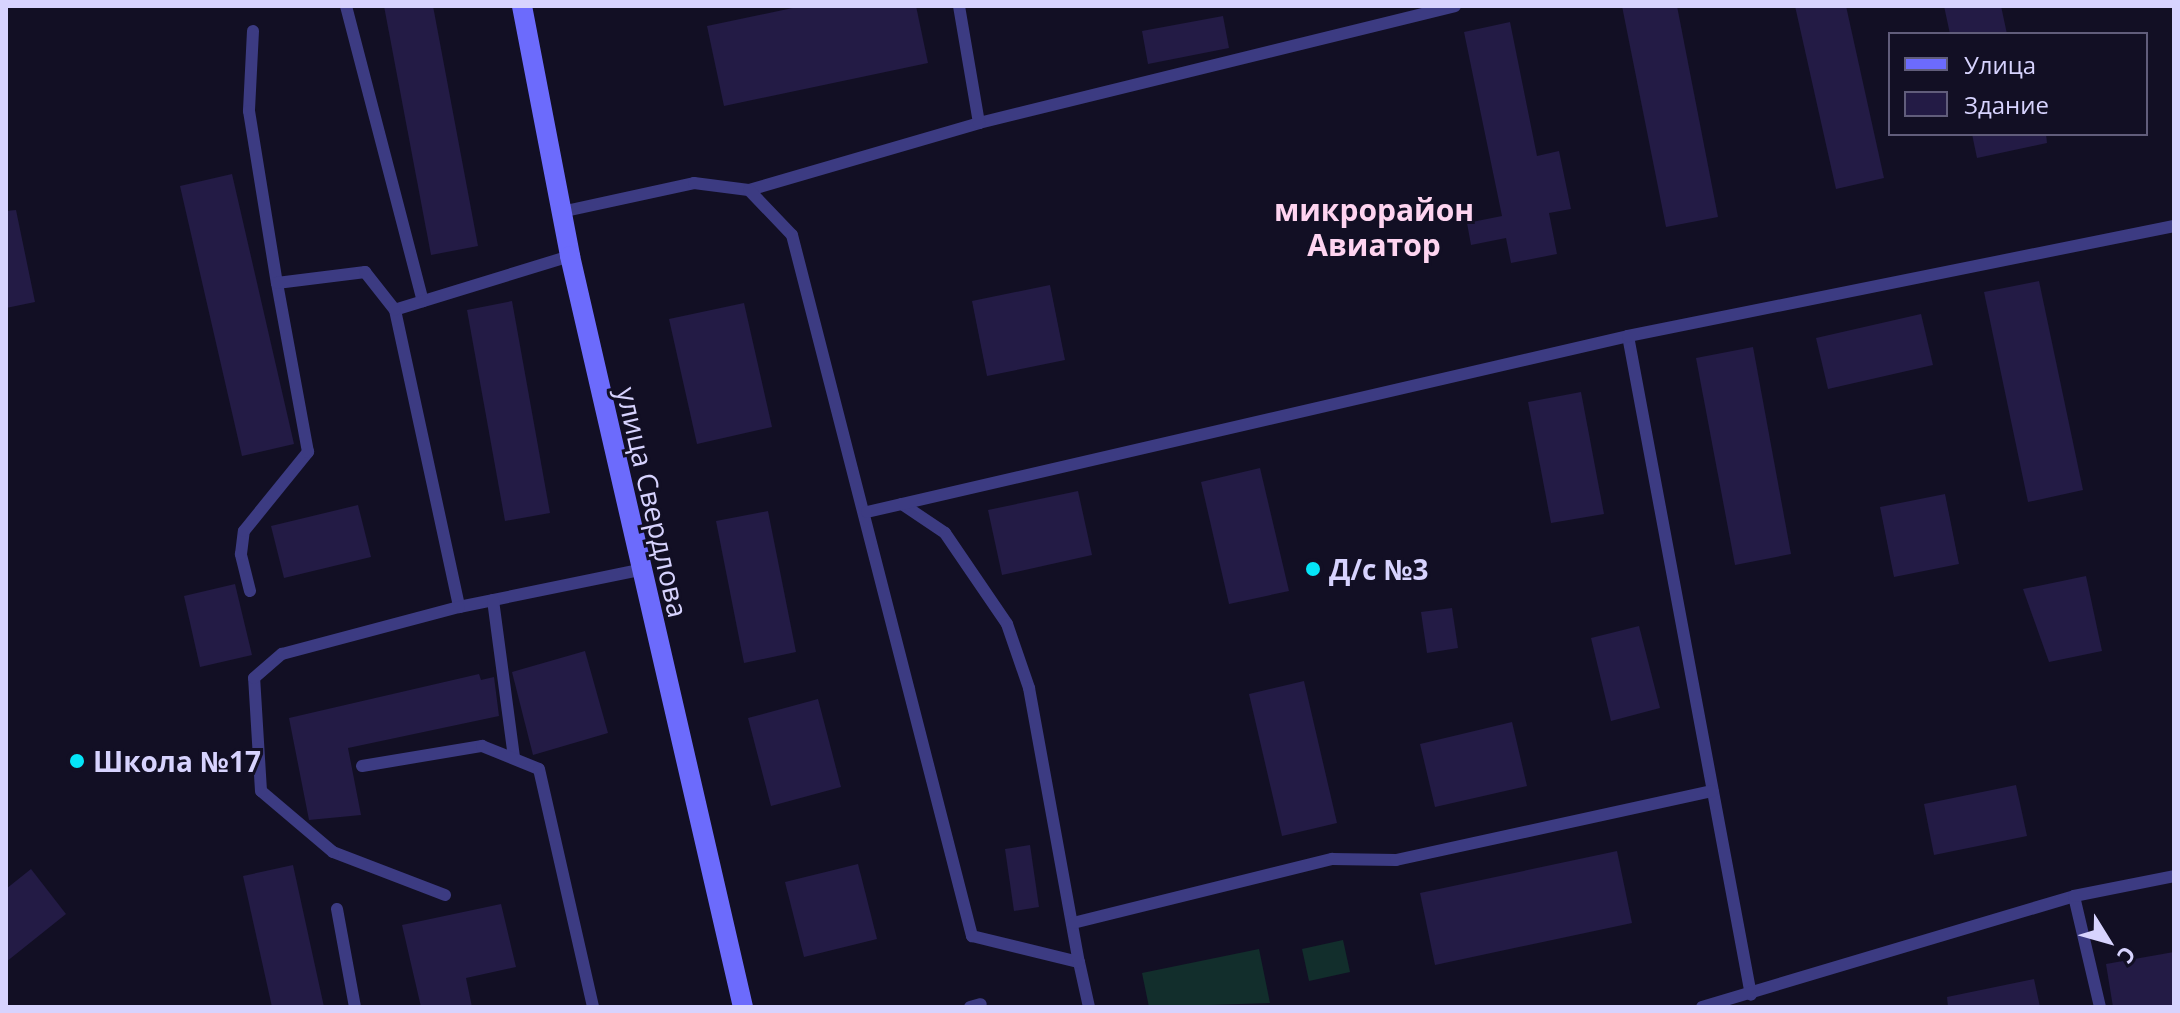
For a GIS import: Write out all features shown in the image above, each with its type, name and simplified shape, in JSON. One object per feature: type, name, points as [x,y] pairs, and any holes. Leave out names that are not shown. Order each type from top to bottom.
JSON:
[{"type":"main road","name":"улица Свердлова","points":[[522,6],[570,256],[639,570],[743,1007]]},
{"type":"lane","points":[[346,6],[423,301]]},
{"type":"lane","points":[[959,6],[979,123]]},
{"type":"lane","points":[[561,212],[694,183],[749,190],[979,123],[1455,6]]},
{"type":"lane","points":[[250,591],[241,554],[244,531],[308,452],[249,111],[253,31]]},
{"type":"lane","points":[[749,190],[792,235],[867,512],[972,936],[1079,962]]},
{"type":"lane","points":[[867,512],[1628,336],[2174,226]]},
{"type":"lane","points":[[395,310],[570,256]]},
{"type":"lane","points":[[277,283],[365,272],[395,310],[459,607]]},
{"type":"lane","points":[[1628,336],[1751,995]]},
{"type":"lane","points":[[902,504],[945,533],[1007,624],[1029,688],[1089,1007]]},
{"type":"lane","points":[[445,895],[333,852],[261,791],[254,678],[282,654],[459,607],[639,570]]},
{"type":"lane","points":[[493,600],[514,758]]},
{"type":"lane","points":[[362,766],[482,746],[539,769],[593,1007]]},
{"type":"lane","points":[[1073,923],[1332,859],[1396,860],[1713,791]]},
{"type":"lane","points":[[1702,1007],[1751,995],[2074,896],[2174,876]]},
{"type":"lane","points":[[2074,896],[2100,1007]]},
{"type":"lane","points":[[337,909],[355,1007]]},
{"type":"green space","points":[[1343,940],[1350,972],[1309,981],[1302,949]]},
{"type":"green space","points":[[1259,949],[1270,1003],[1149,1007],[1142,973]]},
{"type":"building","points":[[384,6],[433,6],[478,246],[431,255]]},
{"type":"building","points":[[802,6],[916,6],[928,63],[724,106],[707,26]]},
{"type":"building","points":[[1622,6],[1677,6],[1718,217],[1666,227]]},
{"type":"building","points":[[1795,6],[1846,6],[1884,178],[1836,189]]},
{"type":"building","points":[[1944,6],[2001,6],[2007,32],[1950,32]]},
{"type":"building","points":[[1223,16],[1229,48],[1148,64],[1142,31]]},
{"type":"building","points":[[1510,22],[1537,156],[1559,151],[1571,209],[1549,213],[1557,254],[1511,263],[1506,238],[1471,245],[1467,223],[1502,216],[1464,32]]},
{"type":"building","points":[[1972,136],[2046,136],[2047,143],[1977,158]]},
{"type":"building","points":[[232,174],[294,444],[242,456],[180,186]]},
{"type":"building","points":[[16,210],[35,302],[6,308],[6,211]]},
{"type":"building","points":[[2039,281],[2083,490],[2028,502],[1984,292]]},
{"type":"building","points":[[1050,285],[1065,360],[987,376],[972,301]]},
{"type":"building","points":[[512,301],[550,513],[505,521],[467,310]]},
{"type":"building","points":[[744,303],[772,427],[697,444],[669,319]]},
{"type":"building","points":[[1921,314],[1933,365],[1828,389],[1816,338]]},
{"type":"building","points":[[1753,347],[1791,554],[1735,565],[1696,358]]},
{"type":"building","points":[[1581,392],[1604,514],[1551,523],[1528,402]]},
{"type":"building","points":[[1260,468],[1289,591],[1229,604],[1201,482]]},
{"type":"building","points":[[1078,491],[1092,555],[1002,575],[988,510]]},
{"type":"building","points":[[1945,494],[1959,564],[1894,577],[1880,507]]},
{"type":"building","points":[[358,505],[371,557],[284,578],[271,526]]},
{"type":"building","points":[[768,511],[796,652],[744,663],[716,521]]},
{"type":"building","points":[[2086,576],[2102,651],[2049,662],[2023,589]]},
{"type":"building","points":[[235,584],[252,655],[200,667],[184,596]]},
{"type":"building","points":[[1452,608],[1458,648],[1427,653],[1421,612]]},
{"type":"building","points":[[1639,626],[1660,708],[1611,721],[1591,638]]},
{"type":"building","points":[[585,651],[608,733],[533,755],[512,672]]},
{"type":"building","points":[[479,674],[481,680],[494,677],[499,716],[348,748],[361,815],[309,820],[289,718]]},
{"type":"building","points":[[1304,681],[1337,823],[1282,836],[1249,694]]},
{"type":"building","points":[[818,699],[841,787],[771,806],[748,718]]},
{"type":"building","points":[[1512,722],[1527,786],[1435,807],[1420,744]]},
{"type":"building","points":[[2016,785],[2027,836],[1934,855],[1924,804]]},
{"type":"building","points":[[1030,845],[1039,907],[1014,911],[1005,849]]},
{"type":"building","points":[[1617,851],[1632,923],[1435,965],[1420,893]]},
{"type":"building","points":[[858,864],[877,939],[804,957],[785,882]]},
{"type":"building","points":[[293,865],[324,1007],[272,1007],[243,876]]},
{"type":"building","points":[[31,869],[66,914],[6,962],[6,889]]},
{"type":"building","points":[[501,904],[516,967],[466,978],[472,1007],[421,1007],[402,925]]},
{"type":"building","points":[[2174,952],[2174,1007],[2113,1007],[2106,964]]},
{"type":"building","points":[[2034,979],[2040,1007],[1948,1007],[1947,997]]},
{"type":"place","name":"Д/с №3","points":[[1313,569]]},
{"type":"place","name":"Школа №17","points":[[77,761]]},
{"type":"district","name":"микрорайон Авиатор","points":[[1374,227]]}]
